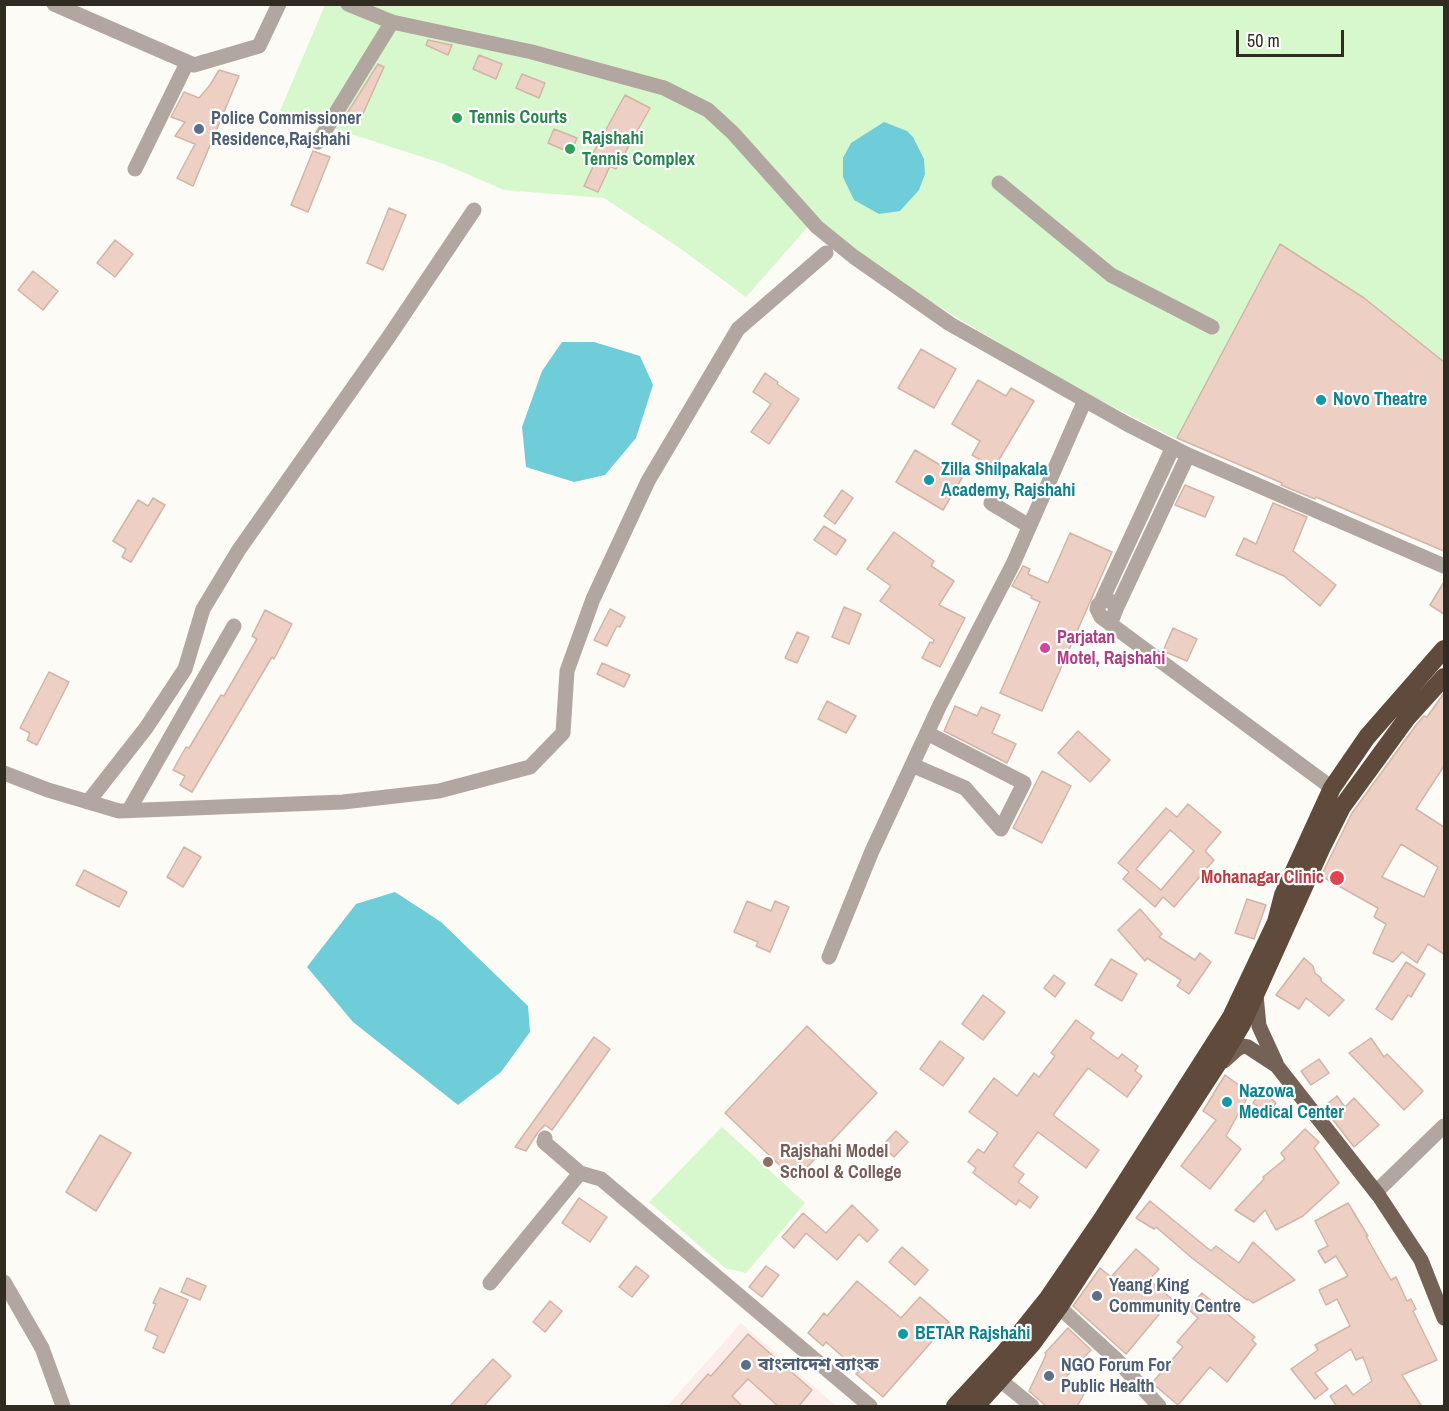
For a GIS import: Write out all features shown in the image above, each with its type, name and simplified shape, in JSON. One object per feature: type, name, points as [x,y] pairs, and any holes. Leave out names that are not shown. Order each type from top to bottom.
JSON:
[{"type":"highway","points":[[976,1407],[1032,1344],[1059,1307],[1214,1070],[1242,1024],[1342,807],[1441,671],[1444,649]]},
{"type":"highway","points":[[955,1407],[1004,1353],[1048,1298],[1231,1017],[1276,922],[1283,895],[1332,788],[1367,737],[1441,671]]},
{"type":"main road","points":[[1256,995],[1259,1026],[1277,1066],[1376,1192],[1421,1260],[1444,1318]]},
{"type":"main road","points":[[1214,1070],[1242,1047],[1248,1047],[1277,1066]]},
{"type":"street","points":[[54,4],[194,65],[259,46],[279,4]]},
{"type":"street","points":[[348,4],[392,22],[532,52],[664,88],[708,110],[733,132],[817,227],[854,257],[950,324],[1188,455],[1444,566]]},
{"type":"street","points":[[318,142],[392,22]]},
{"type":"street","points":[[135,169],[187,63]]},
{"type":"street","points":[[999,183],[1111,275],[1212,327]]},
{"type":"street","points":[[88,801],[146,728],[185,669],[203,609],[238,551],[388,338],[474,210]]},
{"type":"street","points":[[4,773],[48,790],[120,811],[343,802],[439,791],[530,767],[563,733],[567,671],[593,599],[648,481],[738,329],[826,253]]},
{"type":"street","points":[[829,957],[872,851],[927,733],[1012,564],[1085,400]]},
{"type":"street","points":[[1173,447],[1101,609],[1104,619],[1113,617],[1188,455]]},
{"type":"street","points":[[991,503],[1029,526]]},
{"type":"street","points":[[1101,609],[1332,788]]},
{"type":"street","points":[[129,810],[234,626]]},
{"type":"street","points":[[912,765],[965,788],[1001,828],[1024,783],[927,733]]},
{"type":"street","points":[[1376,1192],[1444,1126]]},
{"type":"street","points":[[545,1138],[544,1142],[580,1173],[601,1179],[870,1407]]},
{"type":"street","points":[[490,1283],[580,1173]]},
{"type":"street","points":[[4,1282],[42,1348],[63,1407]]},
{"type":"street","points":[[1059,1307],[1116,1360],[1159,1407]]},
{"type":"street","points":[[1000,1380],[1032,1407]]},
{"type":"shaded area","name":"বাংলাদেশ ব্যাংক","points":[[741,1323],[836,1406],[667,1406]]},
{"type":"green space","name":"Rajshahi Tennis Complex","points":[[325,5],[337,5],[392,24],[662,91],[706,111],[811,223],[746,297],[681,249],[604,198],[504,190],[444,164],[280,111]]},
{"type":"green space","points":[[362,5],[1444,5],[1444,362],[1364,298],[1280,244],[1176,439],[1059,379],[898,282],[843,244],[712,106],[393,16]]},
{"type":"green space","points":[[722,1127],[805,1203],[746,1273],[725,1268],[649,1202]]},
{"type":"water","points":[[884,122],[907,131],[913,137],[924,159],[925,174],[919,190],[900,211],[879,214],[854,200],[843,177],[843,158],[851,143]]},
{"type":"water","points":[[562,342],[594,342],[640,356],[653,385],[636,438],[605,475],[574,482],[526,467],[522,427],[542,371]]},
{"type":"water","points":[[395,892],[441,922],[528,1006],[530,1032],[501,1072],[458,1105],[353,1022],[307,967],[356,904]]},
{"type":"building","points":[[428,40],[452,45],[448,55],[426,45]]},
{"type":"building","points":[[479,55],[502,64],[496,79],[473,69]]},
{"type":"building","points":[[378,64],[384,67],[361,118],[348,112]]},
{"type":"building","name":"Police Commissioner Residence,Rajshahi","points":[[219,70],[239,76],[193,186],[177,178],[195,144],[175,136],[185,122],[171,117],[184,92],[199,98]]},
{"type":"building","points":[[522,74],[545,83],[539,98],[516,88]]},
{"type":"building","points":[[625,95],[650,108],[616,169],[610,166],[598,192],[584,186],[597,158],[592,155]]},
{"type":"building","points":[[554,129],[577,138],[571,153],[548,143]]},
{"type":"building","points":[[313,151],[330,157],[308,212],[291,205]]},
{"type":"building","points":[[389,208],[406,215],[383,270],[367,263]]},
{"type":"building","points":[[115,240],[133,254],[115,277],[97,263]]},
{"type":"building","name":"Novo Theatre","points":[[1280,244],[1364,298],[1444,362],[1444,551],[1316,497],[1315,499],[1281,485],[1282,483],[1177,438]]},
{"type":"building","points":[[33,271],[58,291],[43,310],[18,290]]},
{"type":"building","points":[[921,349],[956,369],[934,408],[898,388]]},
{"type":"building","points":[[765,373],[799,399],[769,444],[751,432],[771,404],[753,392]]},
{"type":"building","points":[[978,380],[1006,396],[1011,388],[1034,401],[994,468],[972,455],[980,441],[952,424]]},
{"type":"building","name":"Zilla Shilpakala Academy, Rajshahi","points":[[915,450],[962,478],[943,510],[896,482]]},
{"type":"building","points":[[1185,485],[1214,497],[1205,517],[1175,505]]},
{"type":"building","points":[[842,490],[853,498],[835,524],[824,516]]},
{"type":"building","points":[[153,498],[165,505],[131,562],[122,557],[126,549],[113,541],[138,500],[148,506]]},
{"type":"building","points":[[1273,503],[1307,517],[1293,551],[1336,585],[1320,606],[1284,576],[1236,555],[1244,538],[1256,544]]},
{"type":"building","points":[[824,526],[846,540],[836,555],[814,540]]},
{"type":"building","points":[[894,532],[934,561],[931,566],[954,581],[939,605],[965,618],[940,667],[922,658],[930,642],[933,643],[934,640],[880,601],[891,586],[867,569]]},
{"type":"building","name":"Parjatan Motel, Rajshahi","points":[[1070,533],[1112,552],[1042,711],[1000,693],[1040,602],[1012,586],[1023,566],[1030,569],[1028,574],[1048,583]]},
{"type":"building","points":[[1444,582],[1444,614],[1430,605]]},
{"type":"building","points":[[844,607],[861,614],[849,644],[832,637]]},
{"type":"building","points":[[610,609],[625,617],[620,627],[617,626],[607,646],[594,640]]},
{"type":"building","points":[[265,610],[292,624],[274,659],[272,657],[192,792],[180,785],[185,776],[173,770],[221,695],[224,696],[257,639],[252,636]]},
{"type":"building","points":[[1173,628],[1197,639],[1187,661],[1163,651]]},
{"type":"building","points":[[797,632],[809,637],[797,663],[785,658]]},
{"type":"building","points":[[602,663],[630,675],[624,687],[597,674]]},
{"type":"building","points":[[49,672],[69,682],[37,745],[27,740],[30,733],[20,728]]},
{"type":"building","points":[[1444,693],[1444,766],[1416,809],[1444,827],[1444,954],[1428,944],[1417,963],[1402,952],[1393,962],[1373,953],[1386,924],[1374,917],[1378,908],[1321,876],[1352,813],[1416,725],[1424,716],[1427,717]],"holes":[[[1401,844],[1438,867],[1424,897],[1382,877]]]},
{"type":"building","points":[[827,701],[856,716],[846,733],[818,719]]},
{"type":"building","points":[[955,706],[977,716],[981,707],[1000,715],[992,733],[1016,744],[1007,763],[944,731]]},
{"type":"building","points":[[1078,731],[1110,760],[1090,782],[1058,753]]},
{"type":"building","points":[[1042,771],[1071,786],[1042,843],[1013,828]]},
{"type":"building","points":[[1188,804],[1221,832],[1205,851],[1214,860],[1174,907],[1163,897],[1155,907],[1123,879],[1129,872],[1118,863],[1166,808],[1177,817]],"holes":[[[1170,830],[1194,851],[1161,890],[1136,869]]]},
{"type":"building","points":[[184,847],[201,857],[183,887],[167,877]]},
{"type":"building","points":[[84,870],[127,892],[119,907],[76,885]]},
{"type":"building","points":[[1247,899],[1266,905],[1254,939],[1235,933]]},
{"type":"building","points":[[747,901],[771,911],[775,901],[789,907],[770,952],[756,946],[758,942],[734,932]]},
{"type":"building","points":[[1140,909],[1162,934],[1159,937],[1195,960],[1200,953],[1211,962],[1189,994],[1177,986],[1181,980],[1147,958],[1145,961],[1118,930]]},
{"type":"building","points":[[1304,958],[1313,966],[1321,981],[1344,1000],[1329,1016],[1306,998],[1299,1009],[1276,995]]},
{"type":"building","points":[[1111,959],[1137,974],[1122,1001],[1095,985]]},
{"type":"building","points":[[1406,962],[1425,974],[1411,997],[1408,995],[1392,1020],[1376,1009]]},
{"type":"building","points":[[1054,975],[1065,983],[1055,997],[1044,988]]},
{"type":"building","points":[[983,995],[1005,1012],[983,1040],[962,1024]]},
{"type":"building","points":[[1076,1020],[1094,1033],[1090,1038],[1118,1059],[1122,1054],[1138,1066],[1135,1071],[1142,1076],[1127,1097],[1088,1068],[1053,1115],[1099,1150],[1086,1168],[1038,1132],[1013,1166],[1024,1174],[1018,1182],[1038,1197],[1030,1208],[1019,1200],[1016,1205],[973,1173],[976,1168],[968,1162],[978,1149],[984,1153],[998,1133],[969,1112],[994,1078],[1017,1096],[1034,1073],[1039,1077],[1055,1056],[1051,1053]]},
{"type":"building","name":"Rajshahi Model School & College","points":[[807,1026],[877,1093],[795,1180],[725,1113]]},
{"type":"building","points":[[594,1037],[610,1049],[552,1130],[545,1125],[526,1151],[515,1147]]},
{"type":"building","points":[[1371,1038],[1384,1057],[1387,1054],[1423,1091],[1404,1110],[1349,1053]]},
{"type":"building","points":[[940,1041],[964,1058],[943,1086],[920,1069]]},
{"type":"building","points":[[1319,1059],[1329,1073],[1311,1085],[1301,1071]]},
{"type":"building","points":[[1225,1075],[1250,1093],[1226,1136],[1241,1149],[1210,1189],[1181,1166],[1216,1120],[1203,1111]]},
{"type":"building","points":[[1263,1090],[1276,1103],[1267,1114],[1253,1103]]},
{"type":"building","points":[[1337,1096],[1345,1107],[1354,1098],[1379,1125],[1354,1147],[1323,1107]]},
{"type":"building","points":[[1305,1129],[1319,1142],[1314,1148],[1339,1183],[1303,1216],[1276,1230],[1265,1210],[1254,1222],[1235,1210],[1264,1179],[1263,1177],[1285,1159],[1281,1153]]},
{"type":"building","points":[[896,1131],[908,1142],[894,1157],[882,1146]]},
{"type":"building","points":[[100,1135],[131,1153],[96,1211],[66,1192]]},
{"type":"building","points":[[579,1198],[607,1217],[590,1242],[562,1223]]},
{"type":"building","points":[[1150,1201],[1211,1251],[1216,1246],[1239,1263],[1253,1242],[1295,1280],[1253,1303],[1247,1300],[1156,1227],[1154,1229],[1136,1218]]},
{"type":"building","points":[[1348,1203],[1391,1280],[1396,1277],[1407,1301],[1411,1299],[1416,1309],[1413,1311],[1437,1360],[1402,1375],[1422,1407],[1337,1407],[1330,1396],[1346,1385],[1353,1395],[1372,1381],[1363,1357],[1356,1360],[1351,1349],[1315,1373],[1328,1389],[1315,1399],[1291,1369],[1318,1350],[1315,1345],[1350,1326],[1337,1299],[1326,1305],[1319,1290],[1348,1276],[1336,1256],[1325,1263],[1318,1251],[1328,1246],[1315,1221]]},
{"type":"building","points":[[852,1205],[878,1230],[867,1242],[859,1234],[837,1260],[806,1233],[794,1248],[782,1237],[803,1213],[826,1233]]},
{"type":"building","points":[[902,1247],[928,1270],[915,1285],[889,1262]]},
{"type":"building","points":[[1136,1249],[1159,1269],[1149,1280],[1172,1299],[1126,1354],[1073,1306],[1100,1268],[1111,1277]]},
{"type":"building","points":[[636,1266],[649,1276],[632,1297],[619,1287]]},
{"type":"building","points":[[766,1266],[779,1275],[762,1297],[749,1287]]},
{"type":"building","points":[[187,1278],[206,1286],[200,1300],[181,1292]]},
{"type":"building","name":"BETAR Rajshahi","points":[[857,1281],[901,1318],[920,1297],[949,1322],[883,1397],[856,1374],[859,1371],[826,1342],[823,1346],[808,1333],[824,1313],[827,1316]]},
{"type":"building","points":[[160,1288],[188,1300],[164,1353],[153,1348],[158,1336],[145,1330]]},
{"type":"building","points":[[1202,1293],[1255,1337],[1252,1340],[1256,1344],[1227,1382],[1210,1367],[1178,1405],[1152,1383],[1183,1347],[1177,1342],[1198,1318],[1188,1309]]},
{"type":"building","points":[[550,1301],[562,1311],[545,1332],[533,1322]]},
{"type":"building","points":[[1068,1328],[1091,1350],[1065,1378],[1084,1394],[1077,1407],[1047,1407],[1029,1391],[1045,1353]]},
{"type":"building","name":"বাংলাদেশ ব্যাংক","points":[[748,1334],[812,1390],[798,1407],[779,1407],[748,1379],[732,1396],[743,1407],[679,1407],[708,1374],[711,1376]]},
{"type":"building","points":[[493,1359],[511,1376],[483,1407],[449,1407]]},
{"type":"place","name":"Tennis Courts","points":[[457,118]]},
{"type":"place","name":"Police Commissioner Residence,Rajshahi","points":[[199,129]]},
{"type":"place","name":"Rajshahi Tennis Complex","points":[[570,149]]},
{"type":"place","name":"Novo Theatre","points":[[1321,400]]},
{"type":"place","name":"Zilla Shilpakala Academy, Rajshahi","points":[[929,480]]},
{"type":"place","name":"Parjatan Motel, Rajshahi","points":[[1045,648]]},
{"type":"place","name":"Mohanagar Clinic","points":[[1337,878]]},
{"type":"place","name":"Nazowa Medical Center","points":[[1227,1102]]},
{"type":"place","name":"Rajshahi Model School & College","points":[[768,1162]]},
{"type":"place","name":"Yeang King Community Centre","points":[[1097,1296]]},
{"type":"place","name":"BETAR Rajshahi","points":[[903,1334]]},
{"type":"place","name":"বাংলাদেশ ব্যাংক","points":[[746,1365]]},
{"type":"place","name":"NGO Forum For Public Health","points":[[1049,1376]]}]
